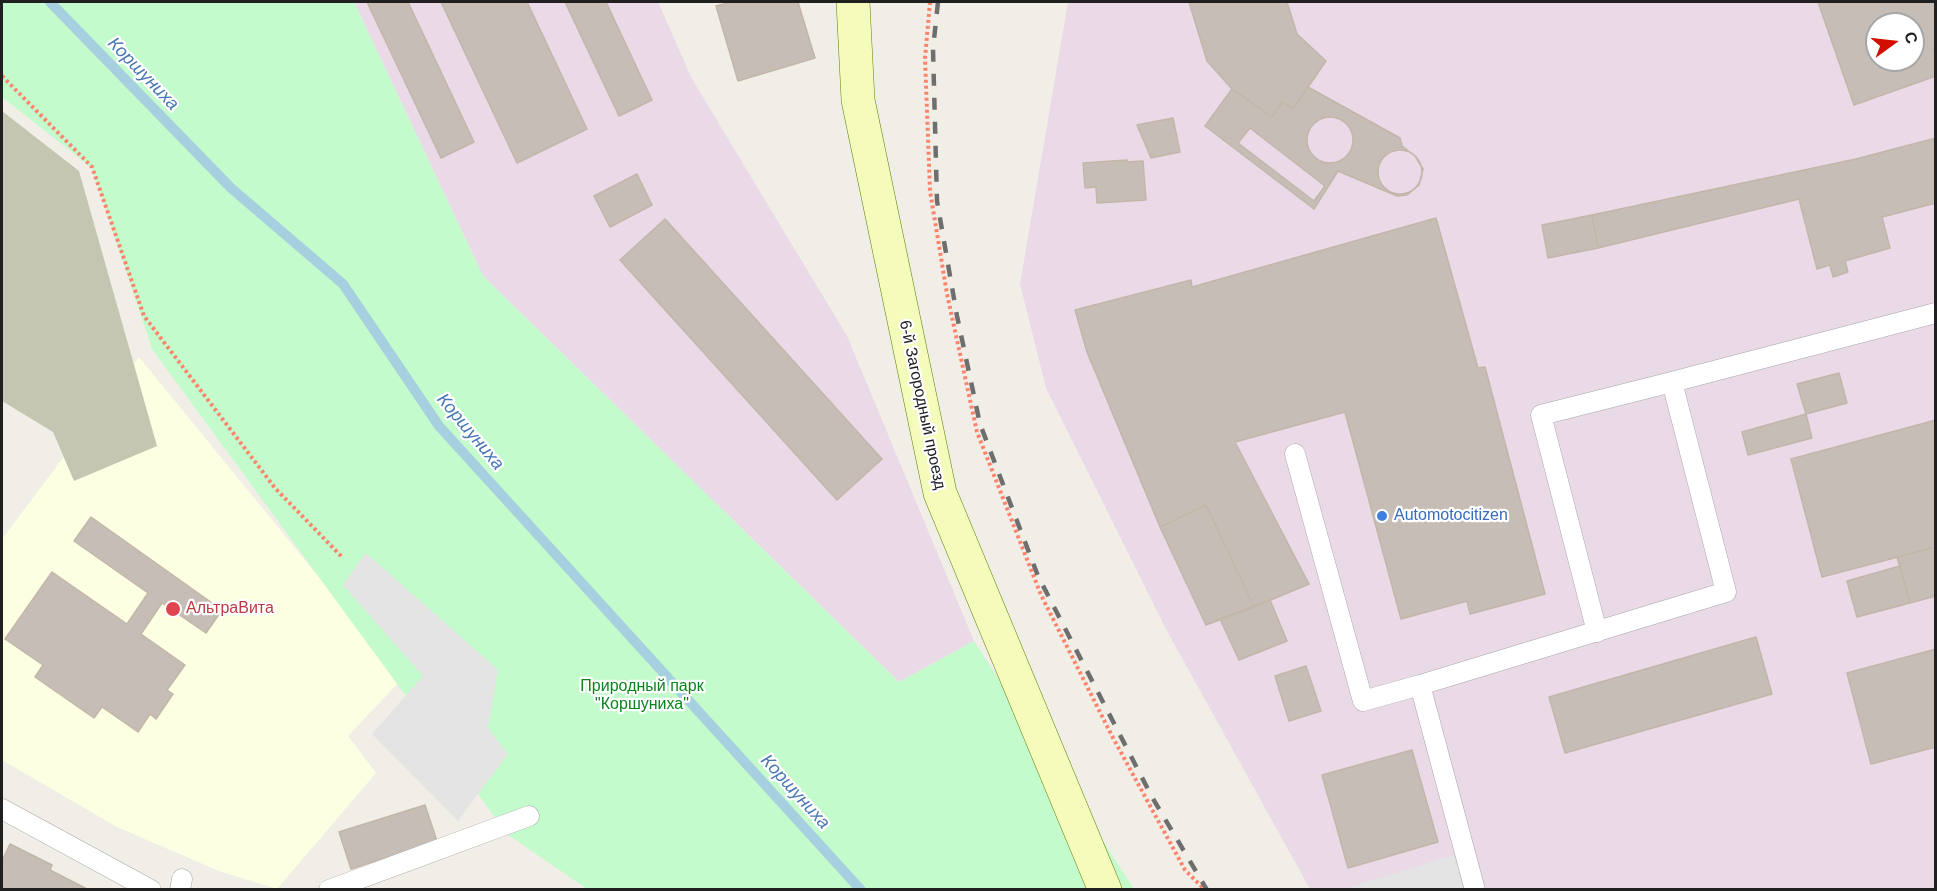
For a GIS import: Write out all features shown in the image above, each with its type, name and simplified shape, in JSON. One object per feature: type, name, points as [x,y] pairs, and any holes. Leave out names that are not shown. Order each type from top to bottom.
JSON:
[{"type":"street","name":"6-й Загородный проезд","points":[[853,2],[858,100],[940,493],[1106,890]]},
{"type":"lane","points":[[1597,632],[1540,415],[1935,313]]},
{"type":"lane","points":[[1295,454],[1363,701],[1726,592],[1672,382]]},
{"type":"lane","points":[[1420,685],[1475,890]]},
{"type":"lane","points":[[2,809],[151,890]]},
{"type":"lane","points":[[329,890],[528,816]]},
{"type":"path","points":[[930,2],[925,58],[930,191],[946,294],[977,432],[1041,595],[1112,736],[1179,860],[1185,870],[1205,890]]},
{"type":"path","points":[[2,76],[92,167],[144,316],[275,488],[342,557]]},
{"type":"shaded area","points":[[354,2],[658,2],[692,79],[847,336],[974,641],[899,682],[483,276]]},
{"type":"shaded area","points":[[1068,2],[1935,2],[1935,889],[1310,889],[1167,631],[1046,388],[1020,284]]},
{"type":"shaded area","points":[[2,111],[79,171],[157,446],[74,481],[53,432],[2,401]]},
{"type":"shaded area","name":"АльтраВита","points":[[139,357],[402,679],[348,736],[376,773],[277,889],[219,871],[117,827],[2,760],[2,539]]},
{"type":"shaded area","points":[[366,553],[498,670],[488,728],[508,754],[458,821],[372,734],[423,676],[343,585]]},
{"type":"shaded area","points":[[1454,855],[1464,889],[1344,889]]},
{"type":"green space","name":"Природный парк \"Коршуниха\"","points":[[2,2],[354,2],[483,276],[899,682],[974,641],[1134,889],[587,889],[507,834],[152,349],[92,168],[2,97]]},
{"type":"building","points":[[367,2],[408,2],[474,142],[441,158]]},
{"type":"building","points":[[441,2],[527,2],[587,129],[517,163]]},
{"type":"building","points":[[565,2],[606,2],[652,100],[619,116]]},
{"type":"building","points":[[731,2],[798,2],[815,58],[738,81],[716,6]]},
{"type":"building","points":[[1189,2],[1287,2],[1297,34],[1326,61],[1293,109],[1282,102],[1272,117],[1232,89],[1207,61]]},
{"type":"building","points":[[1818,2],[1936,2],[1936,49],[1933,49],[1936,56],[1936,76],[1854,105]]},
{"type":"building","points":[[1308,87],[1400,138],[1402,146],[1415,156],[1423,169],[1419,185],[1407,195],[1397,196],[1338,171],[1314,209],[1205,126],[1232,89],[1272,117],[1282,102],[1293,109]]},
{"type":"building","points":[[1330,117],[1346,124],[1353,140],[1346,156],[1330,163],[1314,156],[1307,140],[1314,124]]},
{"type":"building","points":[[1173,118],[1180,152],[1151,158],[1137,125]]},
{"type":"building","points":[[1250,128],[1325,186],[1314,201],[1238,143]]},
{"type":"building","points":[[1936,138],[1936,203],[1882,217],[1890,248],[1845,261],[1848,272],[1833,277],[1830,265],[1817,269],[1799,199],[1598,248],[1592,215],[1856,159]]},
{"type":"building","points":[[1400,150],[1416,156],[1422,172],[1416,188],[1400,194],[1384,188],[1378,172],[1384,156]]},
{"type":"building","points":[[1127,160],[1127,162],[1143,161],[1146,200],[1097,203],[1096,187],[1085,188],[1083,163]]},
{"type":"building","points":[[637,174],[652,205],[610,227],[594,196]]},
{"type":"building","points":[[1592,215],[1598,248],[1548,258],[1542,225]]},
{"type":"building","points":[[1436,218],[1478,368],[1485,367],[1545,594],[1470,614],[1467,601],[1401,619],[1345,412],[1235,442],[1309,584],[1254,607],[1206,505],[1160,527],[1087,352],[1075,310],[1191,280],[1192,287]]},
{"type":"building","points":[[665,219],[882,459],[837,500],[620,260]]},
{"type":"building","points":[[1839,373],[1847,403],[1806,414],[1797,384]]},
{"type":"building","points":[[1806,414],[1812,438],[1748,455],[1742,432]]},
{"type":"building","points":[[1936,420],[1936,547],[1822,577],[1791,459]]},
{"type":"building","points":[[1206,505],[1254,607],[1206,625],[1160,527]]},
{"type":"building","points":[[91,517],[222,610],[206,633],[162,603],[141,634],[185,665],[167,690],[173,694],[156,719],[150,714],[138,732],[102,707],[94,718],[35,677],[43,665],[5,639],[52,572],[127,624],[148,593],[74,541]]},
{"type":"building","points":[[1936,547],[1936,596],[1910,603],[1897,557]]},
{"type":"building","points":[[1900,566],[1910,603],[1857,617],[1847,581]]},
{"type":"building","points":[[1270,600],[1287,641],[1239,660],[1220,619]]},
{"type":"building","points":[[1756,637],[1772,694],[1565,753],[1549,697]]},
{"type":"building","points":[[1936,649],[1936,747],[1871,764],[1847,673]]},
{"type":"building","points":[[1306,666],[1321,711],[1289,721],[1275,676]]},
{"type":"building","points":[[1412,750],[1438,842],[1348,868],[1322,775]]},
{"type":"building","points":[[425,805],[437,841],[351,869],[339,832]]},
{"type":"building","points":[[10,844],[52,865],[50,870],[89,890],[2,890],[2,861]]},
{"type":"waterway","name":"Коршуниха","points":[[50,2],[231,188],[343,284],[439,426],[861,890]]},
{"type":"railway","points":[[938,2],[933,49],[937,201],[957,316],[980,424],[1038,576],[1152,797],[1207,890]]},
{"type":"place","name":"Automotocitizen","points":[[1382,516]]},
{"type":"place","name":"АльтраВита","points":[[173,609]]}]
